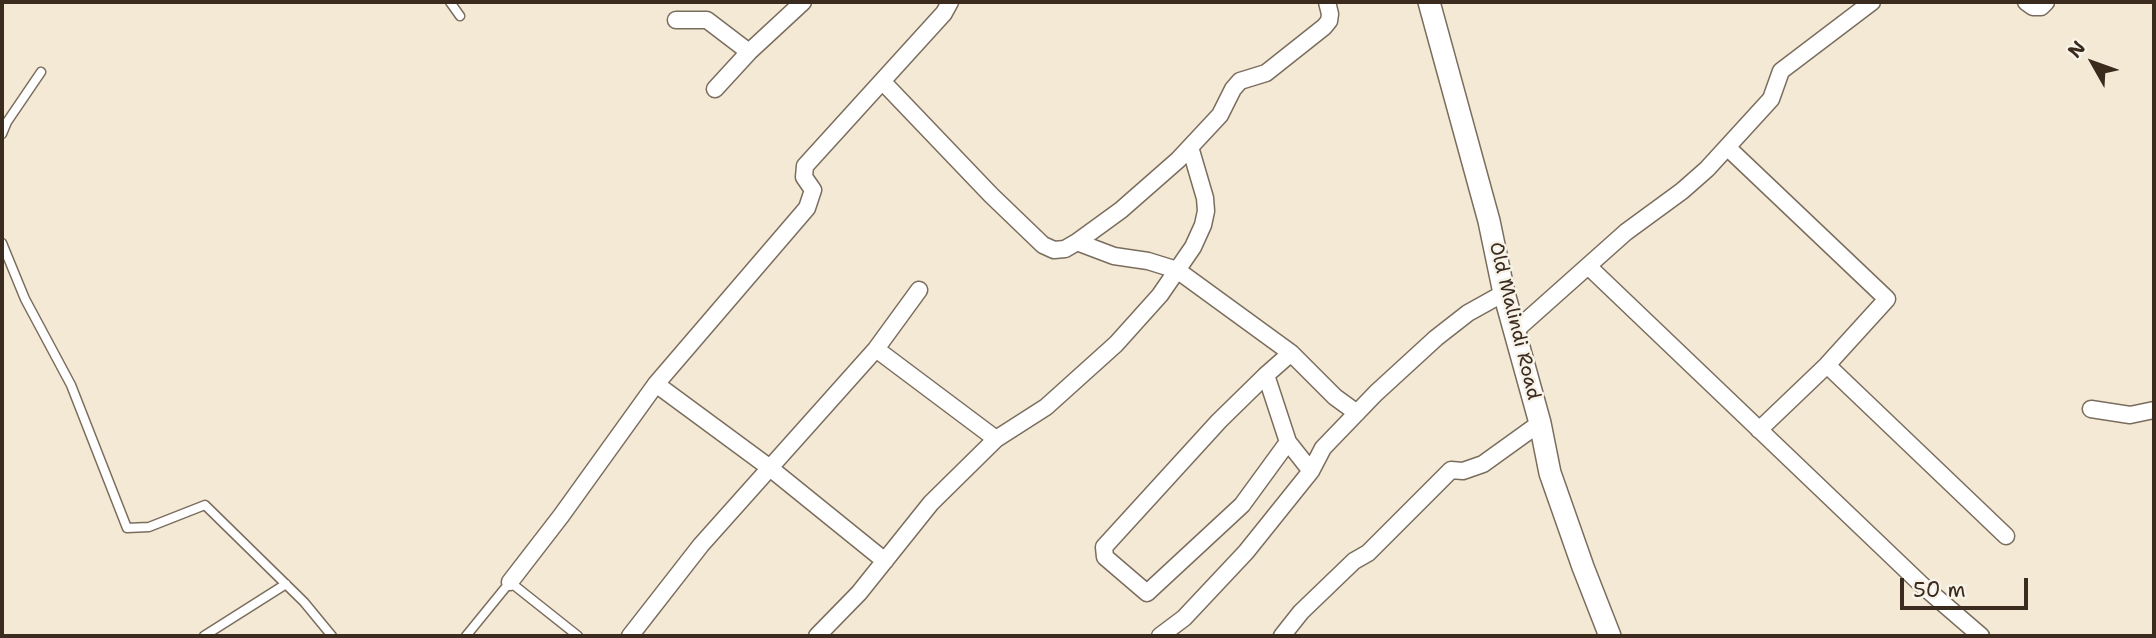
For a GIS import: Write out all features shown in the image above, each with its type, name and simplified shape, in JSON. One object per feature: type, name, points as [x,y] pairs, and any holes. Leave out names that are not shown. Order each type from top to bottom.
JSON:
[{"type":"main road","name":"Old Malindi Road","points":[[1429,2],[1489,221],[1504,293],[1540,423],[1550,473],[1611,636]]},
{"type":"street","points":[[715,89],[749,52],[803,2]]},
{"type":"street","points":[[510,582],[656,384],[807,208],[813,190],[804,177],[805,166],[944,13],[950,2]]},
{"type":"street","points":[[881,81],[1043,245],[1054,250],[1065,249],[1121,210],[1190,147],[1220,115],[1240,81],[1266,73],[1324,27],[1330,14],[1327,2]]},
{"type":"street","points":[[1516,330],[1626,232],[1682,191],[1727,148],[1771,99],[1782,71],[1872,2]]},
{"type":"street","points":[[2026,2],[2033,7],[2046,2]]},
{"type":"street","points":[[676,20],[707,20],[749,52]]},
{"type":"street","points":[[817,636],[859,593],[931,503],[996,439],[1046,407],[1116,344],[1160,295],[1193,247],[1206,211],[1205,198],[1190,147]]},
{"type":"street","points":[[1727,148],[1887,299],[1827,365],[1759,430]]},
{"type":"street","points":[[1077,243],[1114,256],[1148,261],[1177,270],[1291,353],[1335,397],[1357,413]]},
{"type":"street","points":[[1587,266],[1923,586],[1980,636]]},
{"type":"street","points":[[630,636],[701,545],[876,349],[919,290]]},
{"type":"street","points":[[1160,636],[1184,618],[1246,552],[1311,471],[1324,448],[1357,413],[1436,338],[1468,313],[1504,293]]},
{"type":"street","points":[[876,349],[996,439]]},
{"type":"street","points":[[1288,442],[1242,505],[1147,593],[1105,557],[1104,547],[1113,537],[1219,421],[1291,353]]},
{"type":"street","points":[[1827,365],[2006,536]]},
{"type":"street","points":[[1266,375],[1288,442],[1311,471]]},
{"type":"street","points":[[656,384],[770,468],[885,561]]},
{"type":"street","points":[[2091,409],[2130,415],[2154,410]]},
{"type":"street","points":[[1282,636],[1301,612],[1354,561],[1368,553],[1451,470],[1463,471],[1483,464],[1540,423]]},
{"type":"lane","points":[[450,2],[460,16]]},
{"type":"lane","points":[[2,134],[7,122],[41,72]]},
{"type":"lane","points":[[2,243],[25,299],[71,386],[127,528],[149,527],[205,505],[286,584],[332,636]]},
{"type":"lane","points":[[466,636],[510,582],[578,636]]},
{"type":"lane","points":[[204,636],[286,584]]}]
